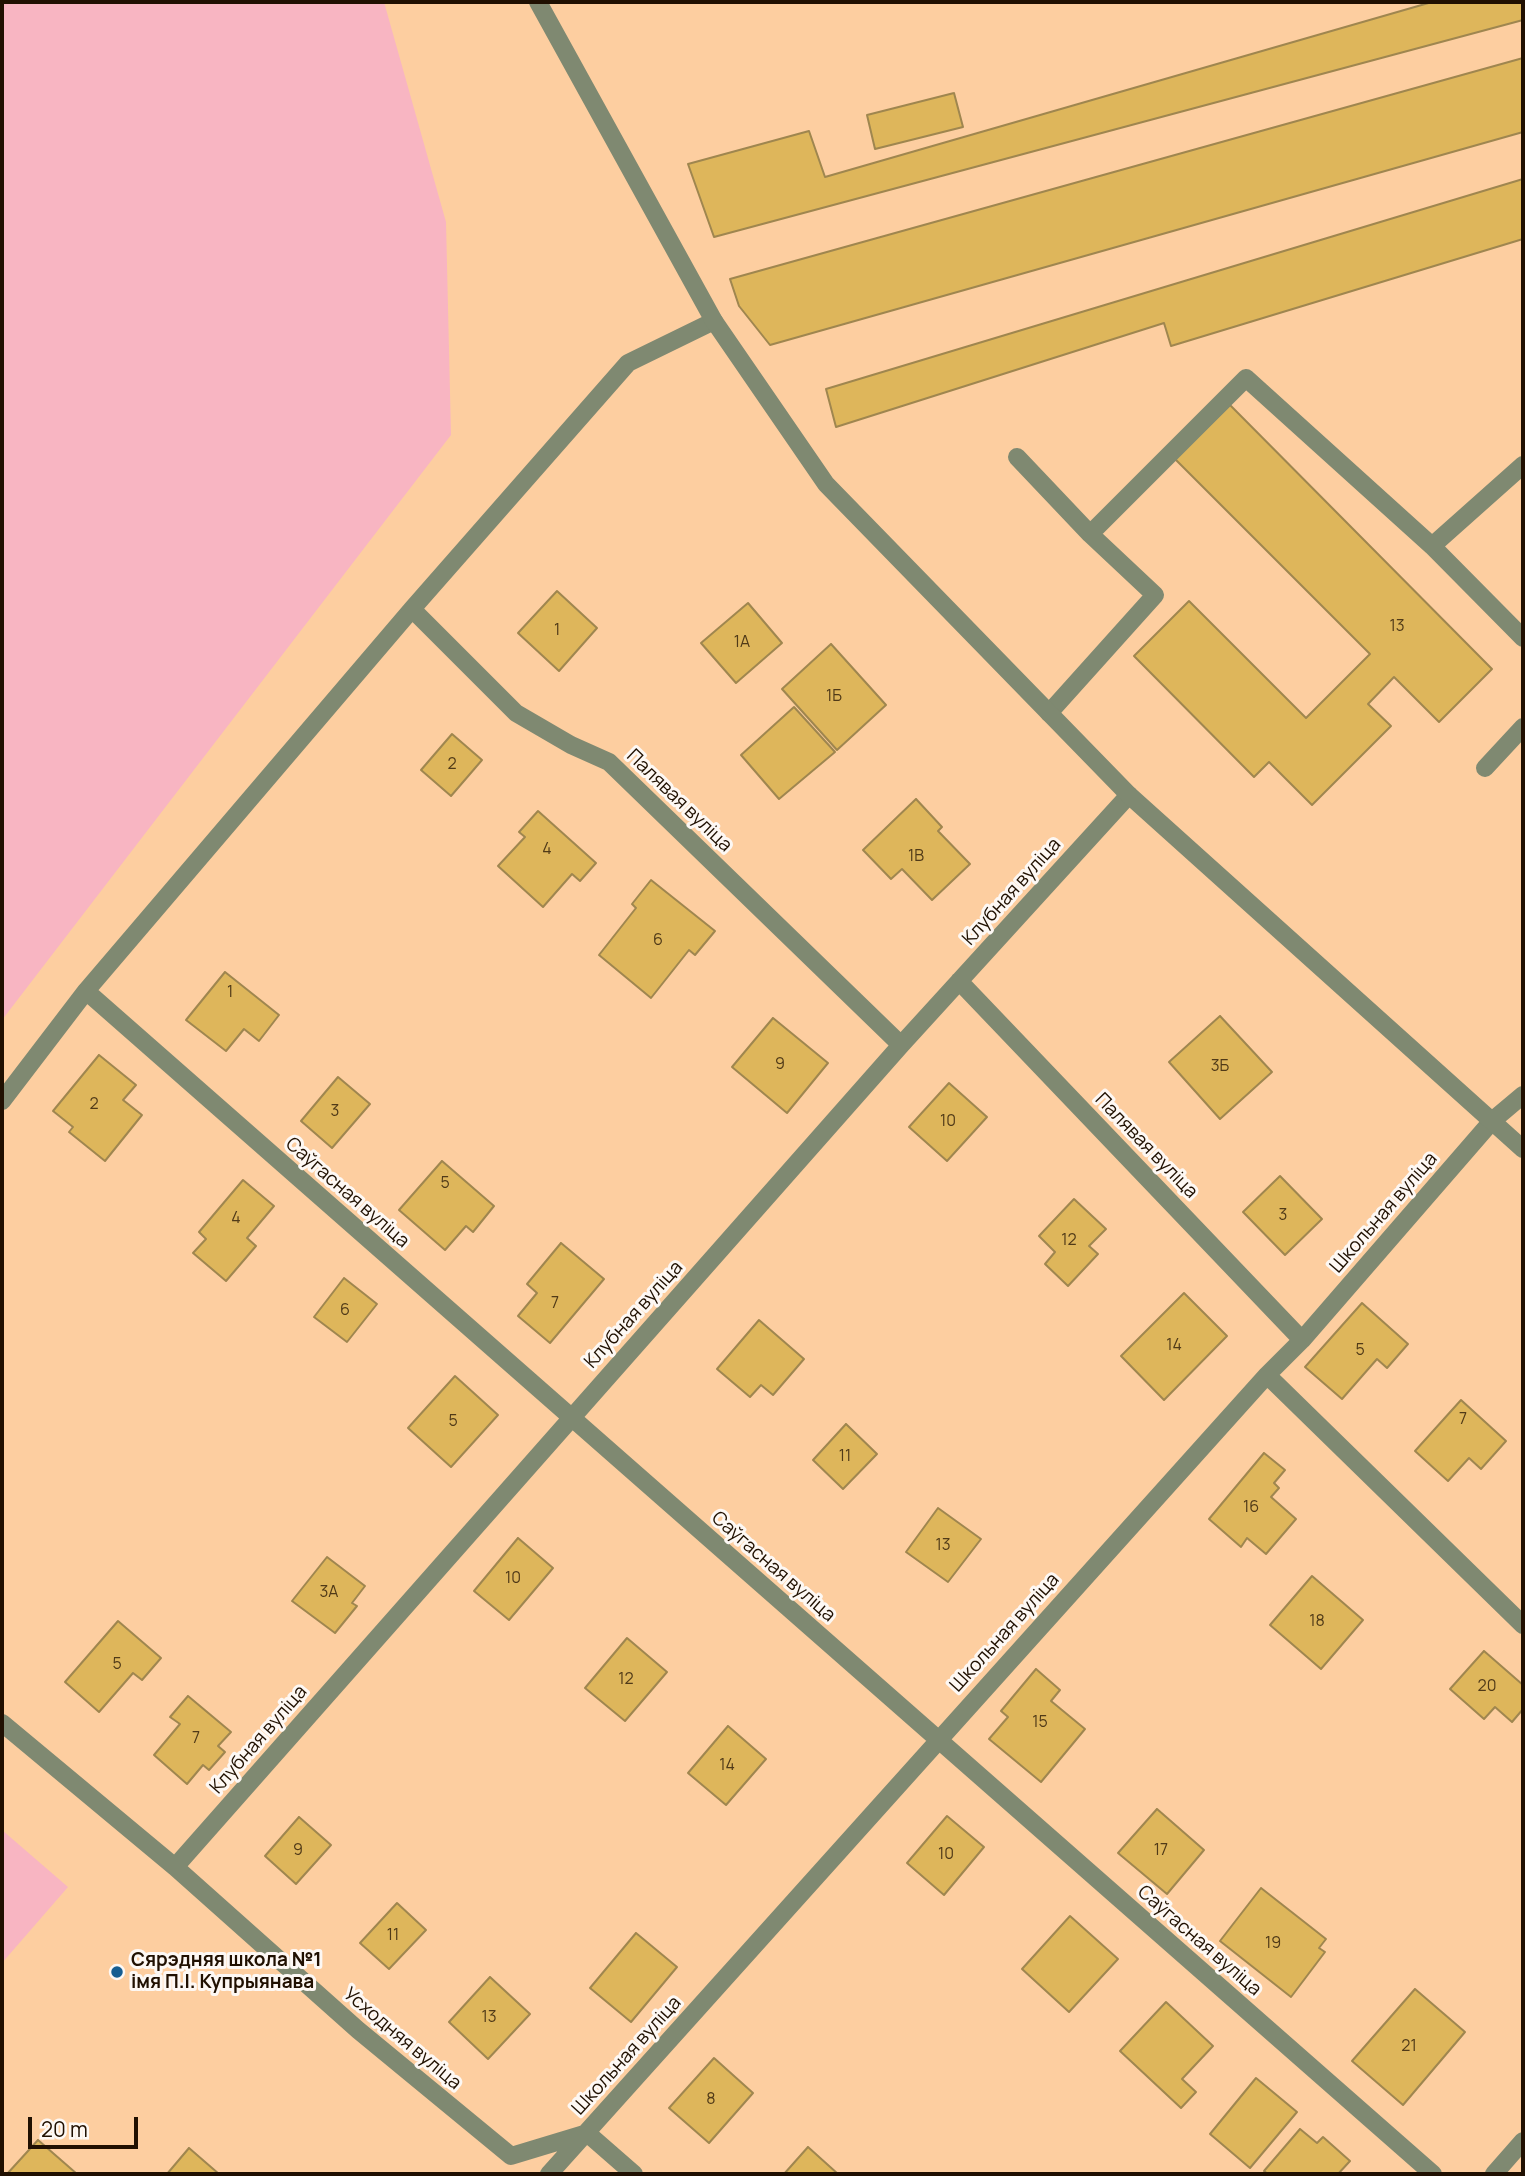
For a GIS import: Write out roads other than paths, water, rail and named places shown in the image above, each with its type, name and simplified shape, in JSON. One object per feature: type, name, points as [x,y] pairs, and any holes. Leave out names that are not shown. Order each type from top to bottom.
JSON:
[{"type":"street","points":[[538,2],[714,321],[826,484],[1129,795],[1523,1149]]},
{"type":"street","points":[[2,1101],[86,991],[412,609],[628,363],[714,321]]},
{"type":"street","points":[[1090,534],[1246,378],[1432,546],[1523,638]]},
{"type":"street","points":[[1017,457],[1090,534],[1155,596],[1049,713]]},
{"type":"street","points":[[1432,546],[1523,465]]},
{"type":"street","name":"Палявая вуліца","points":[[412,609],[516,713],[571,745],[609,762],[901,1045]]},
{"type":"street","points":[[1485,768],[1523,727]]},
{"type":"street","name":"Клубная вуліца","points":[[175,1867],[901,1045],[1129,795]]},
{"type":"street","name":"Палявая вуліца","points":[[959,981],[1302,1340]]},
{"type":"street","name":"Саўгасная вуліца","points":[[86,991],[1433,2174]]},
{"type":"street","name":"Школьная вуліца","points":[[550,2174],[937,1740],[1267,1375],[1302,1340],[1492,1121],[1523,1095]]},
{"type":"street","points":[[1267,1375],[1523,1625]]},
{"type":"street","name":"Усходняя вуліца","points":[[2,1723],[175,1867],[358,2030],[511,2156],[587,2133]]},
{"type":"street","points":[[587,2133],[634,2174]]},
{"type":"street","points":[[1494,2174],[1523,2141]]},
{"type":"place","name":"Сярэдняя школа №1 імя П.І. Купрыянава","points":[[117,1972]]}]
